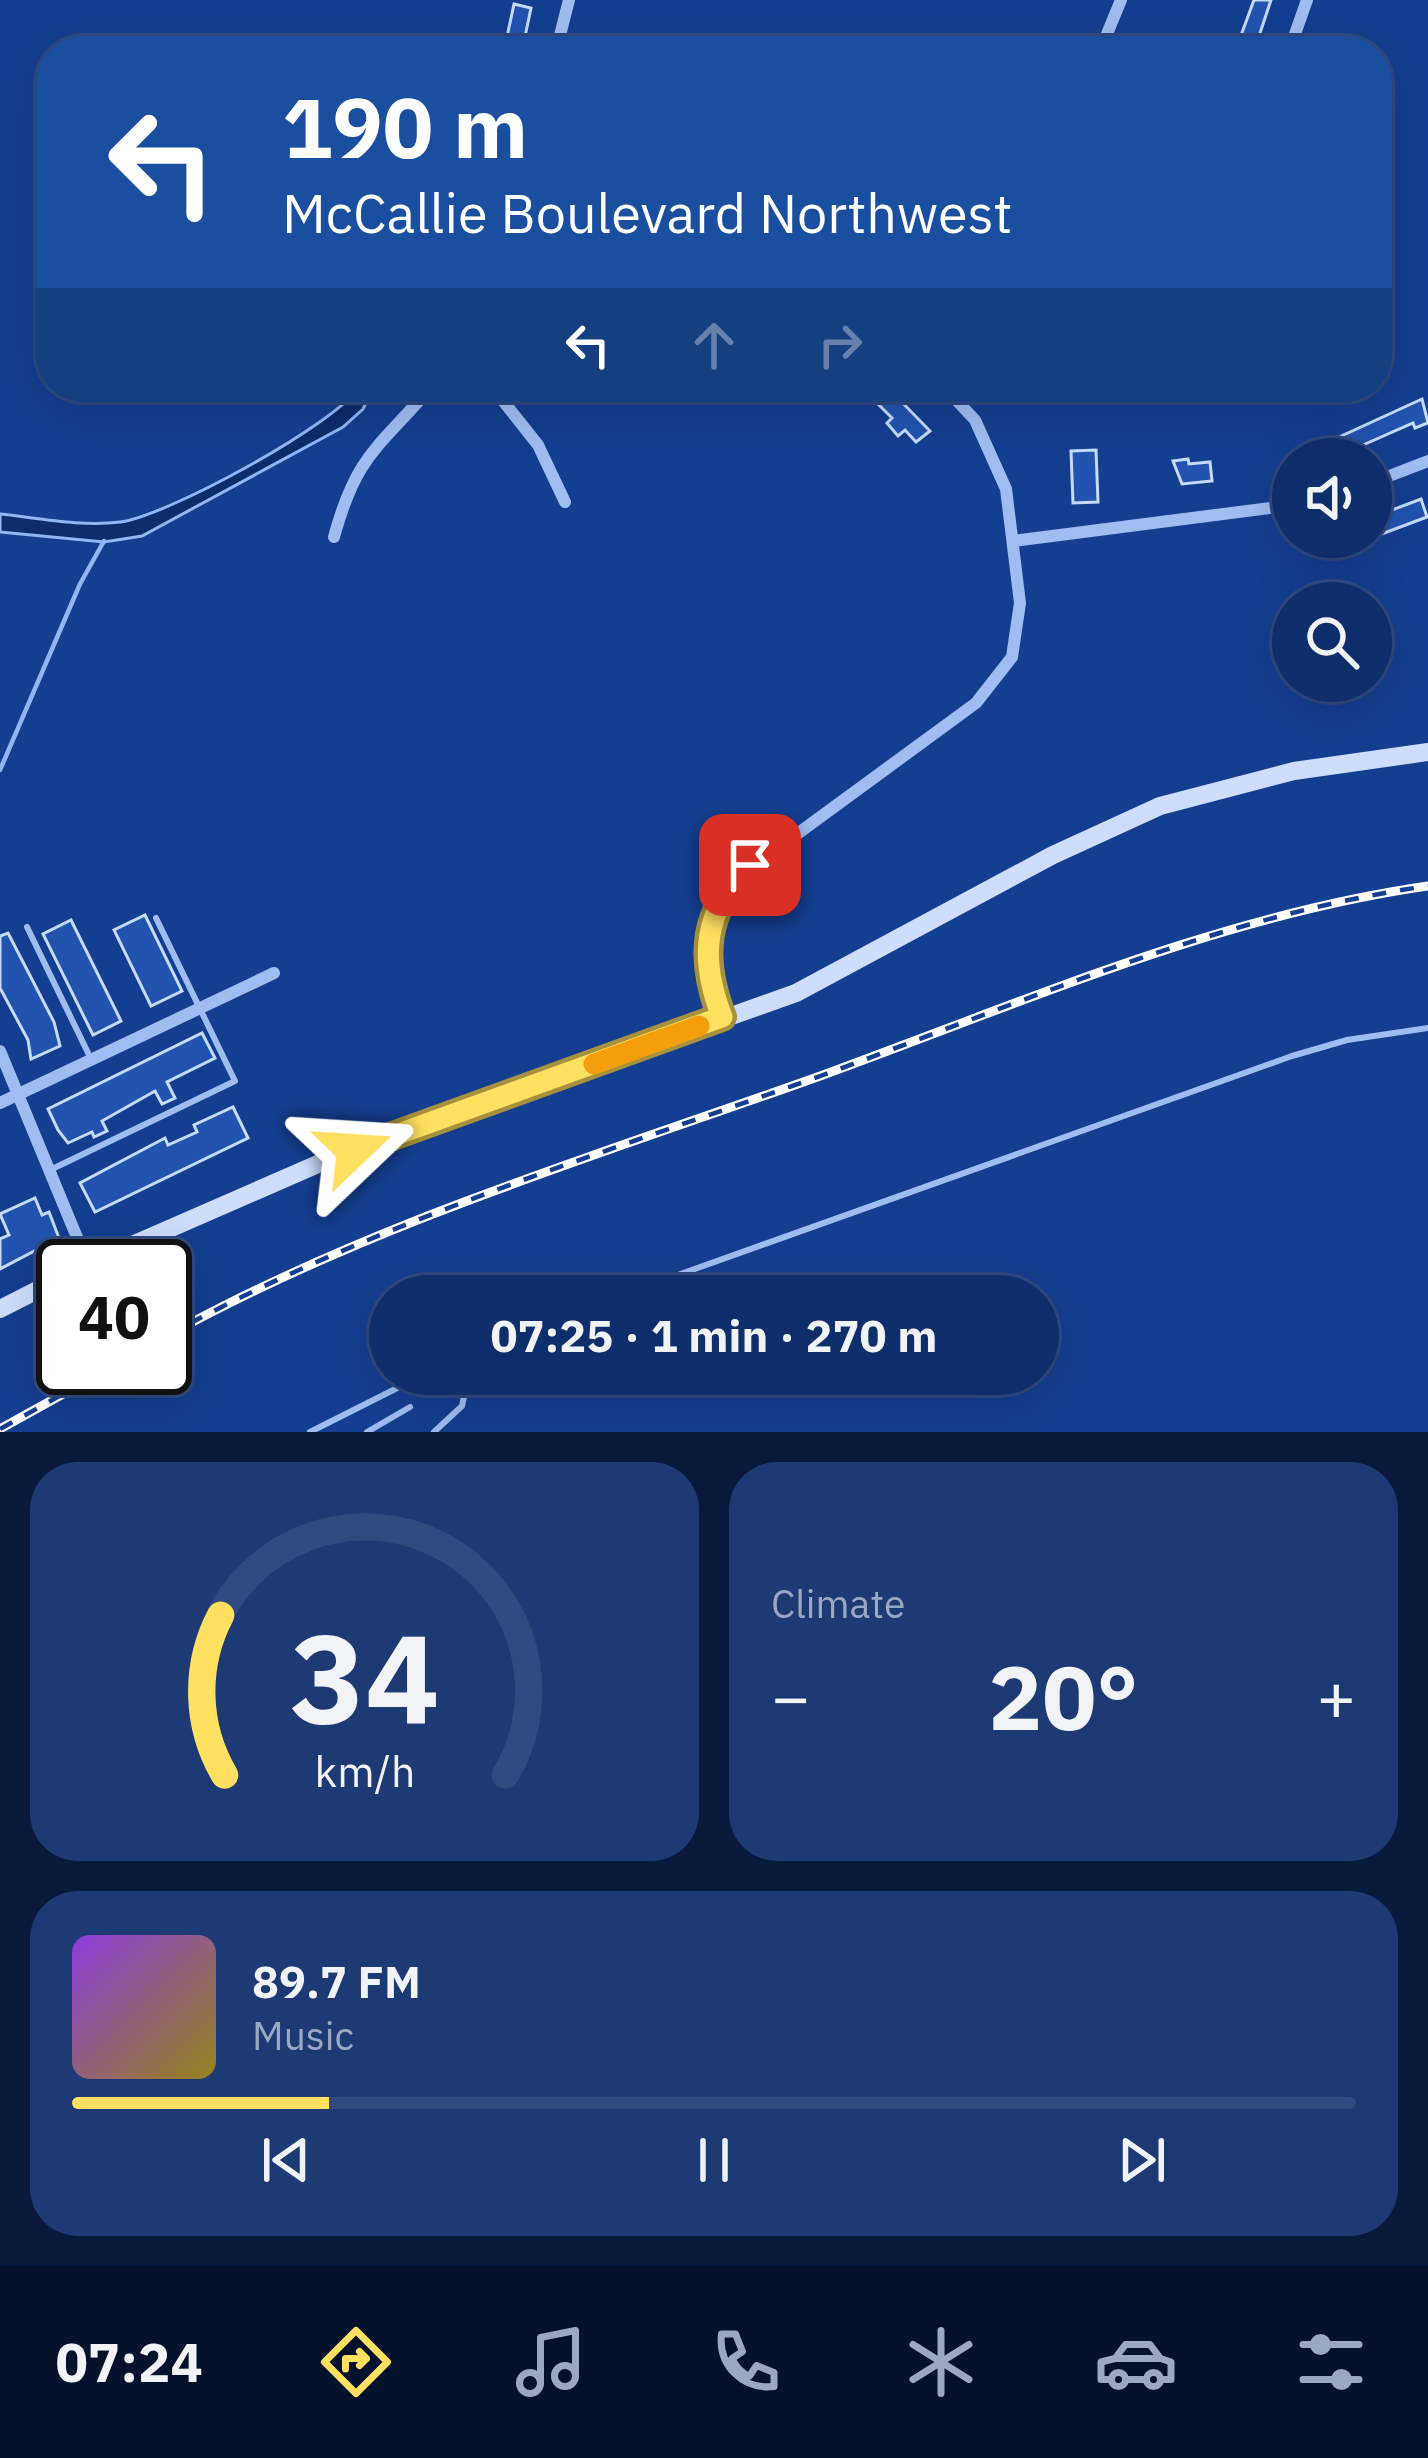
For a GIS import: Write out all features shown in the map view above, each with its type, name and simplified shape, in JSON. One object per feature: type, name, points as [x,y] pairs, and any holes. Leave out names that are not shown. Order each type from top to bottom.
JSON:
[{"type":"street","points":[[560,36],[569,0]]},
{"type":"street","points":[[1106,36],[1121,0]]},
{"type":"street","points":[[1294,36],[1307,0]]},
{"type":"street","points":[[334,537],[346,495],[366,456],[417,402]]},
{"type":"street","points":[[503,402],[538,445],[565,502]]},
{"type":"street","points":[[722,1017],[705,954],[722,897],[750,865],[996,683],[1012,657],[1020,626],[1013,541],[995,454],[959,402]]},
{"type":"street","points":[[1392,475],[1428,460]]},
{"type":"street","points":[[1013,541],[1272,508]]},
{"type":"street","points":[[146,1239],[327,1160],[796,993],[1053,855],[1160,806],[1294,771],[1428,752]]},
{"type":"street","points":[[0,1103],[274,974]]},
{"type":"street","points":[[0,1051],[76,1239]]},
{"type":"street","points":[[0,1309],[36,1291]]},
{"type":"lane","points":[[48,1170],[235,1082],[156,918]]},
{"type":"lane","points":[[27,927],[92,1061]]},
{"type":"lane","points":[[678,1275],[1292,1056],[1347,1040],[1428,1028]]},
{"type":"lane","points":[[310,1432],[383,1395]]},
{"type":"lane","points":[[434,1432],[462,1406],[464,1395]]},
{"type":"lane","points":[[367,1432],[410,1407]]},
{"type":"water","points":[[366,402],[343,427],[142,536],[104,542],[0,532],[0,514],[105,523],[142,516],[248,466],[344,403]]},
{"type":"building","points":[[1254,0],[1271,0],[1259,36],[1241,36]]},
{"type":"building","points":[[514,4],[531,8],[525,36],[507,36]]},
{"type":"building","points":[[1422,399],[1428,423],[1415,428],[1413,423],[1379,438],[1337,438]]},
{"type":"building","points":[[876,402],[902,402],[930,431],[916,442],[905,430],[898,436],[887,423],[892,418]]},
{"type":"building","points":[[1096,450],[1098,502],[1073,503],[1071,451]]},
{"type":"building","points":[[1188,459],[1189,464],[1210,462],[1212,481],[1182,484],[1173,461]]},
{"type":"building","points":[[1421,499],[1427,517],[1392,530],[1392,510]]},
{"type":"building","points":[[145,915],[182,991],[151,1006],[114,930]]},
{"type":"building","points":[[71,920],[121,1021],[93,1035],[43,934]]},
{"type":"building","points":[[8,933],[54,1022],[60,1046],[31,1059],[28,1040],[0,988],[0,936]]},
{"type":"building","points":[[202,1033],[215,1058],[167,1082],[175,1098],[162,1104],[155,1091],[102,1121],[107,1131],[94,1137],[92,1132],[68,1143],[58,1130],[48,1109]]},
{"type":"building","points":[[233,1107],[248,1138],[95,1212],[80,1183],[165,1138],[168,1145],[197,1132],[194,1125]]},
{"type":"building","points":[[35,1198],[42,1215],[49,1212],[59,1238],[36,1239],[36,1250],[0,1269],[0,1239],[9,1235],[0,1214]]},
{"type":"waterway","points":[[0,770],[80,584],[104,541]]},
{"type":"railway","points":[[192,1323],[405,1225],[1046,991],[1273,918],[1428,886]]},
{"type":"railway","points":[[0,1429],[61,1395]]},
{"type":"slow traffic","points":[[594,1064],[699,1026]]},
{"type":"route","points":[[354,1150],[722,1017],[709,986],[705,954],[709,926],[722,897],[750,865]]}]
